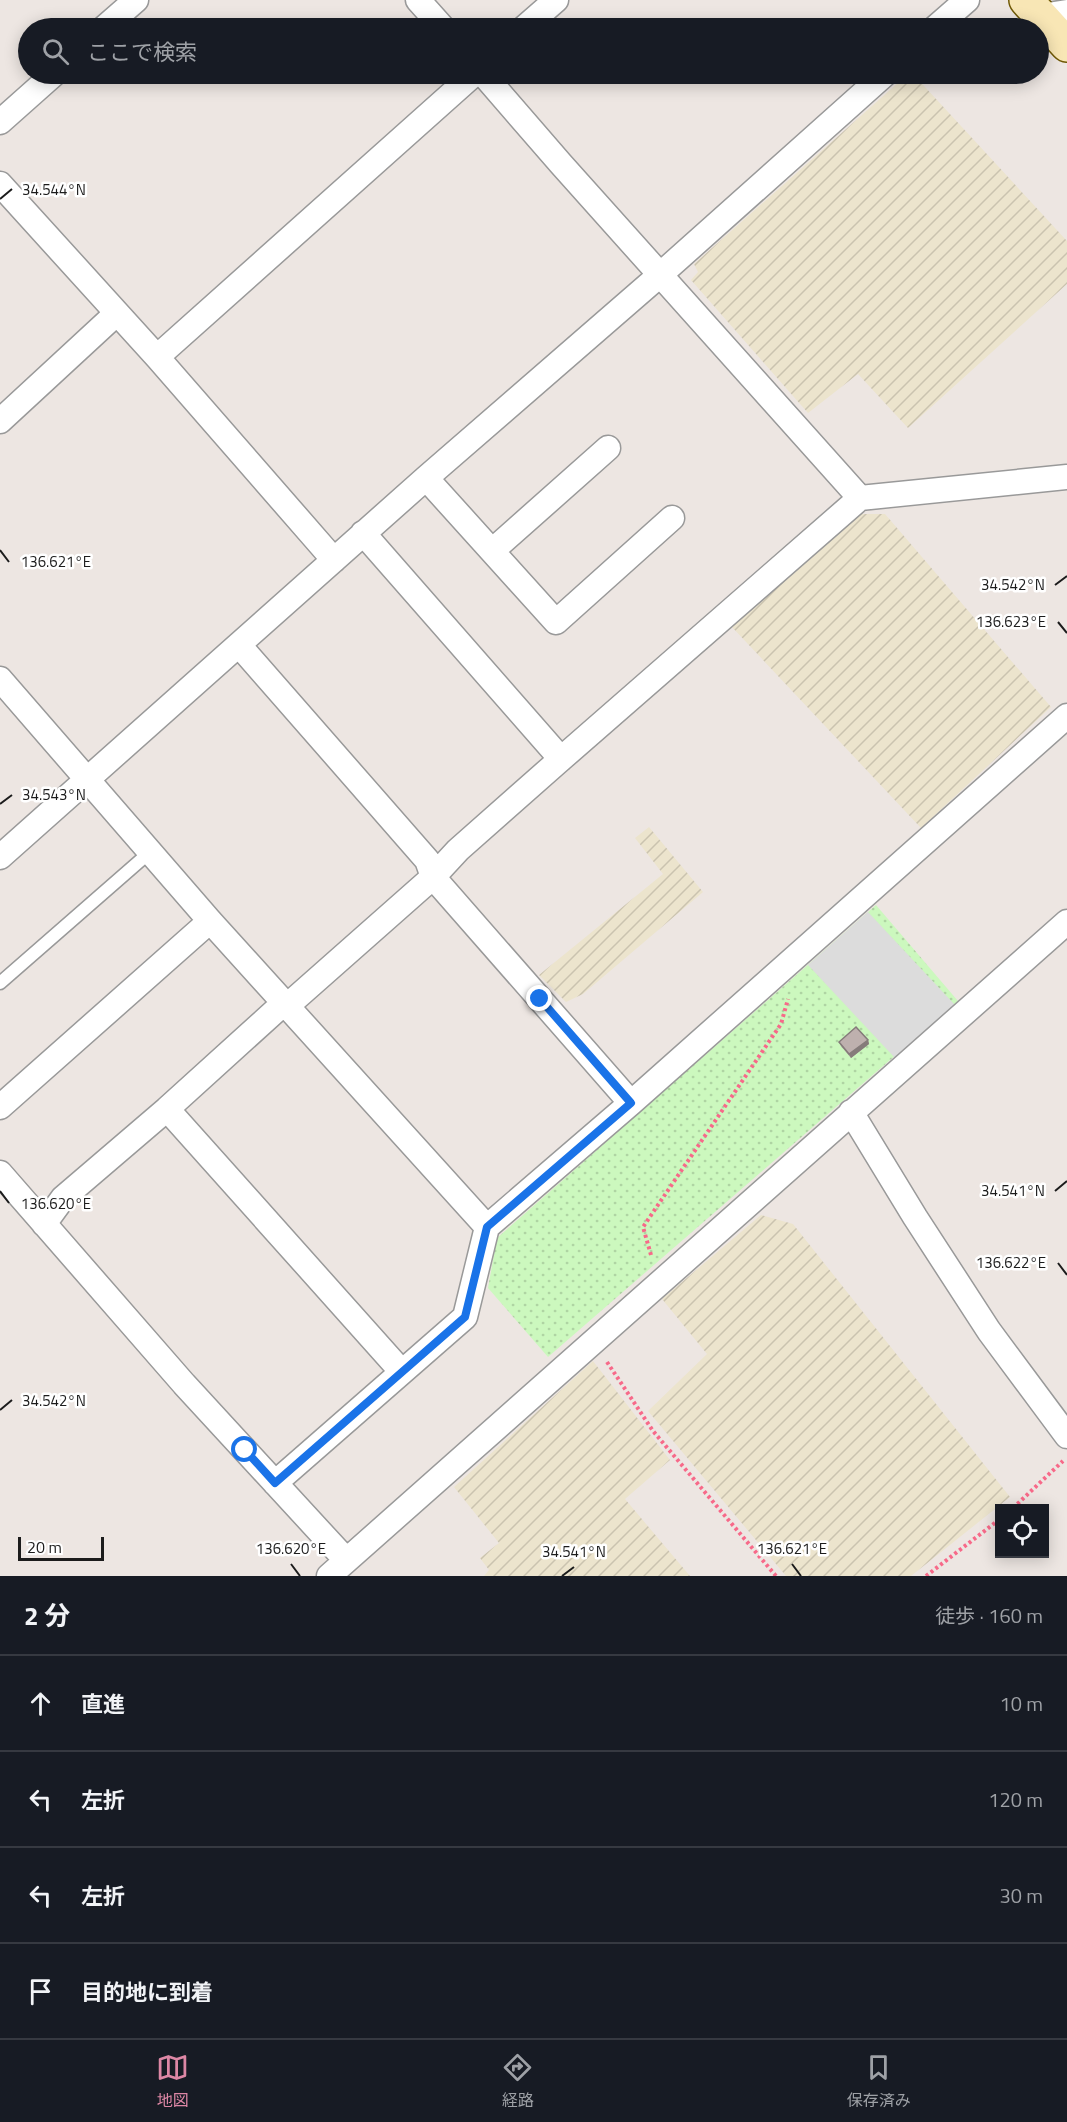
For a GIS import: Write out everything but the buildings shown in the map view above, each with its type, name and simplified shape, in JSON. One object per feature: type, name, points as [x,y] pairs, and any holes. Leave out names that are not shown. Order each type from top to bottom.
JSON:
[{"type":"street","points":[[115,18],[136,0]]},
{"type":"street","points":[[418,0],[434,18]]},
{"type":"street","points":[[535,18],[556,0]]},
{"type":"street","points":[[946,18],[967,0]]},
{"type":"street","points":[[1045,9],[1067,45]]},
{"type":"street","points":[[0,122],[43,84]]},
{"type":"street","points":[[157,357],[463,84]]},
{"type":"street","points":[[492,84],[860,498]]},
{"type":"street","points":[[0,857],[363,533],[661,274],[874,84]]},
{"type":"street","points":[[0,184],[157,357],[334,560]]},
{"type":"street","points":[[0,421],[117,313]]},
{"type":"street","points":[[492,551],[608,448]]},
{"type":"street","points":[[44,1224],[63,1198],[433,877],[459,850],[561,759],[860,498],[1067,477]]},
{"type":"street","points":[[426,478],[556,622],[672,518]]},
{"type":"street","points":[[363,533],[561,759]]},
{"type":"street","points":[[239,645],[427,860],[433,877],[631,1103]]},
{"type":"street","points":[[0,679],[210,921],[487,1227]]},
{"type":"street","points":[[275,1483],[465,1317],[487,1227],[777,975],[1067,717]]},
{"type":"street","points":[[0,1107],[210,921]]},
{"type":"street","points":[[0,1173],[184,1384],[275,1483],[338,1568],[1067,922]]},
{"type":"street","points":[[167,1109],[402,1372]]},
{"type":"street","points":[[851,1112],[915,1217],[989,1331],[1067,1436]]},
{"type":"lane","points":[[0,984],[150,852]]},
{"type":"path","points":[[667,1276],[649,1253],[643,1227],[781,1024],[789,996],[777,975]]},
{"type":"path","points":[[594,1341],[653,1431],[776,1576]]},
{"type":"path","points":[[1018,1504],[1067,1457]]},
{"type":"path","points":[[926,1576],[995,1522]]},
{"type":"shaded area","points":[[897,84],[922,84],[1067,241],[1067,284],[908,428],[858,374],[808,413],[691,280],[698,272],[694,264]]},
{"type":"shaded area","points":[[860,514],[885,514],[1051,707],[921,828],[731,626]]},
{"type":"shaded area","points":[[649,827],[703,892],[583,994],[566,1002],[539,975],[663,874],[635,838]]},
{"type":"shaded area","points":[[868,912],[955,1005],[895,1058],[808,965]]},
{"type":"shaded area","points":[[761,1215],[793,1224],[1010,1497],[1001,1504],[995,1504],[995,1509],[911,1576],[786,1576],[648,1411],[707,1354],[662,1299]]},
{"type":"shaded area","points":[[593,1361],[670,1460],[625,1499],[690,1576],[484,1576],[489,1570],[480,1558],[499,1543],[454,1487]]},
{"type":"green space","points":[[876,905],[958,1001],[548,1357],[488,1288],[497,1238]]},
{"type":"route","points":[[245,1450],[275,1483],[465,1317],[487,1227],[631,1103],[540,999]]}]
